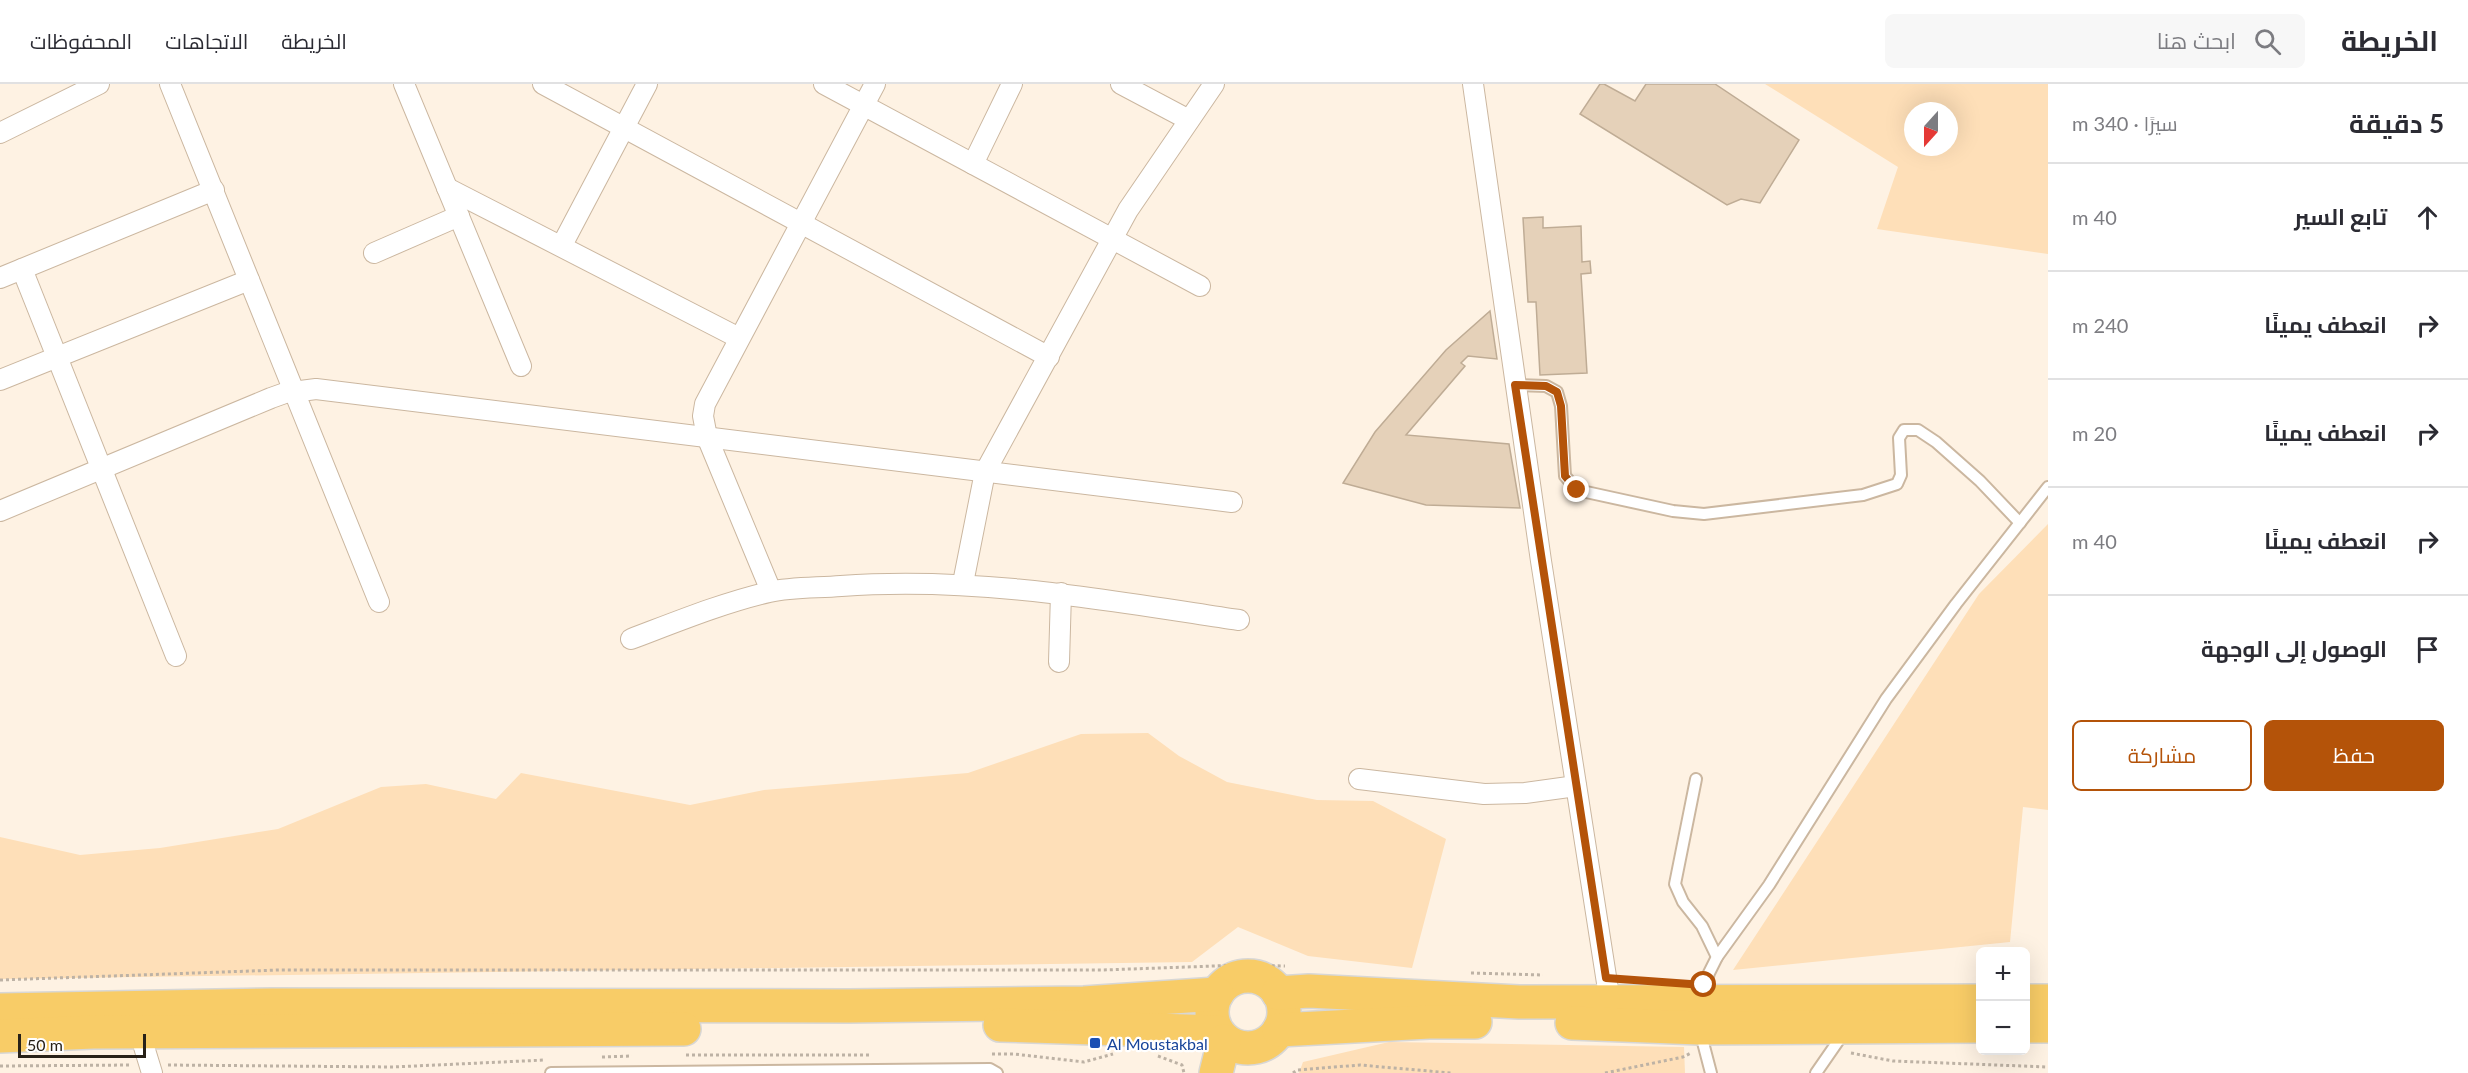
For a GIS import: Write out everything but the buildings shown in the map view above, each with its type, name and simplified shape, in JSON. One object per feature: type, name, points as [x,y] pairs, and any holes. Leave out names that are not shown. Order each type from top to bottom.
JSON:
[{"type":"highway","points":[[1216,1073],[1220,1036],[1213,1021],[1212,1007],[1217,994],[1224,986],[1242,977],[1284,980],[1309,991],[1475,1001],[1610,1002],[1702,1025],[1976,1001]]},
{"type":"highway","points":[[1266,1073],[1283,1019],[1284,980]]},
{"type":"highway","points":[[0,1036],[272,1005],[1025,1004],[1084,1003],[1217,994]]},
{"type":"highway","points":[[2030,1001],[2048,1001]]},
{"type":"highway","points":[[0,1010],[137,1021],[1007,1025],[1220,1036],[1241,1048],[1261,1046],[1277,1034],[1441,1022],[1702,1025],[1839,1038],[1976,1026]]},
{"type":"highway","points":[[2030,1026],[2048,1026]]},
{"type":"street","points":[[0,133],[99,84]]},
{"type":"street","points":[[170,84],[379,602]]},
{"type":"street","points":[[543,84],[1049,357]]},
{"type":"street","points":[[562,245],[647,84]]},
{"type":"street","points":[[824,84],[1200,286]]},
{"type":"street","points":[[771,591],[707,437],[703,416],[705,404],[875,84]]},
{"type":"street","points":[[973,164],[1012,84]]},
{"type":"street","points":[[1121,84],[1190,120]]},
{"type":"street","points":[[963,583],[985,472],[1128,210],[1214,84]]},
{"type":"street","points":[[1473,84],[1515,385],[1610,1002]]},
{"type":"street","points":[[407,86],[521,366]]},
{"type":"street","points":[[447,188],[562,245],[739,338]]},
{"type":"street","points":[[0,278],[214,190]]},
{"type":"street","points":[[374,253],[459,216]]},
{"type":"street","points":[[22,269],[176,656]]},
{"type":"street","points":[[0,380],[249,280]]},
{"type":"street","points":[[0,511],[271,398],[316,389],[1232,502]]},
{"type":"street","points":[[631,639],[705,611],[771,591],[873,584],[963,583],[1061,593],[1239,620]]},
{"type":"street","points":[[1059,662],[1061,593]]},
{"type":"street","points":[[1359,779],[1484,794],[1525,793],[1576,786]]},
{"type":"street","points":[[137,1021],[152,1073]]},
{"type":"lane","points":[[1515,385],[1546,386],[1557,392],[1561,406],[1565,476],[1577,490],[1673,511],[1704,514],[1863,495],[1897,484],[1902,475],[1899,438],[1905,430],[1918,430],[1936,442],[1980,482],[2020,524]]},
{"type":"lane","points":[[1711,1073],[1702,1025],[1704,985],[1717,957],[1775,876],[1886,699],[1956,604],[2048,487]]},
{"type":"lane","points":[[1696,779],[1675,884],[1683,902],[1702,926],[1717,957]]},
{"type":"lane","points":[[1816,1073],[1839,1038]]},
{"type":"lane","points":[[551,1073],[990,1069],[997,1073]]},
{"type":"path","points":[[0,980],[279,970],[1103,970],[1242,964],[1284,980]]},
{"type":"path","points":[[1465,973],[1548,976]]},
{"type":"path","points":[[1605,1073],[1683,1057],[1702,1025]]},
{"type":"path","points":[[1839,1038],[1893,1061],[2048,1067]]},
{"type":"path","points":[[1293,1073],[1297,1070],[1360,1065],[1451,1073]]},
{"type":"shaded area","points":[[1765,84],[2048,84],[2048,254],[1877,229],[1898,167]]},
{"type":"shaded area","points":[[2048,524],[2048,810],[2023,807],[2010,942],[1733,970],[1979,594]]},
{"type":"shaded area","points":[[1148,733],[1179,756],[1227,782],[1317,800],[1373,801],[1446,839],[1412,968],[1308,956],[1238,927],[1192,962],[0,979],[0,837],[80,855],[160,848],[278,829],[381,787],[426,784],[496,799],[521,773],[690,805],[764,790],[968,773],[1081,734]]},
{"type":"shaded area","points":[[1389,1042],[1684,1047],[1685,1073],[1299,1073],[1303,1062]]},
{"type":"place","name":"Al Moustakbal","points":[[1095,1043]]},
{"type":"route","points":[[1577,490],[1565,476],[1561,406],[1557,392],[1546,386],[1515,385],[1606,978],[1704,985]]}]
